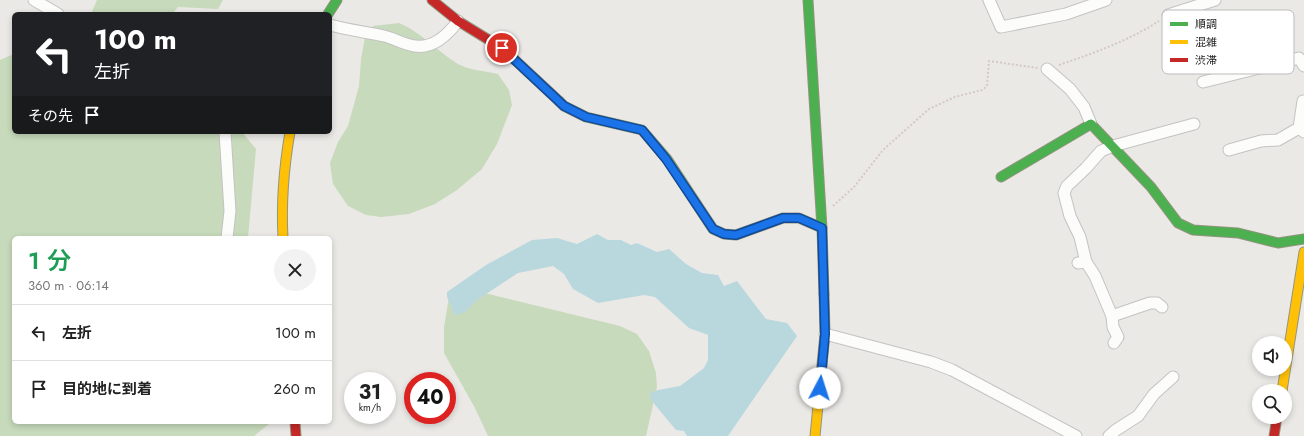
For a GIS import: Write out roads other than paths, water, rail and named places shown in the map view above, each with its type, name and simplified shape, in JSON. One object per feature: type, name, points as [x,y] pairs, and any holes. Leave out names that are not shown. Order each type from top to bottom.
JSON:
[{"type":"street","points":[[34,0],[55,12]]},
{"type":"street","points":[[329,12],[337,0]]},
{"type":"street","points":[[432,0],[458,21],[502,48],[564,106],[586,117],[642,130],[666,159],[713,229],[724,234],[736,235],[783,218],[799,218],[822,228]]},
{"type":"street","points":[[808,0],[822,228],[825,334],[815,436]]},
{"type":"street","points":[[989,0],[1001,27],[1066,14],[1098,1]]},
{"type":"street","points":[[1184,10],[1215,0]]},
{"type":"street","points":[[332,25],[386,37],[412,46],[425,47],[448,34],[458,21]]},
{"type":"street","points":[[1294,59],[1299,58],[1304,66]]},
{"type":"street","points":[[1047,69],[1070,89],[1084,107],[1091,124],[1151,187],[1178,222],[1193,230],[1238,233],[1278,243],[1304,239]]},
{"type":"street","points":[[1203,82],[1235,74]]},
{"type":"street","points":[[1229,150],[1261,141],[1278,140],[1301,130],[1303,101]]},
{"type":"street","points":[[1001,177],[1091,124]]},
{"type":"street","points":[[1114,343],[1118,337],[1113,327],[1112,316],[1095,276],[1082,263],[1080,237],[1070,216],[1064,194],[1067,186],[1101,151],[1113,146],[1194,124]]},
{"type":"street","points":[[225,134],[230,212],[227,236]]},
{"type":"street","points":[[283,236],[281,221],[286,155],[290,134]]},
{"type":"street","points":[[1283,384],[1304,252]]},
{"type":"street","points":[[1112,316],[1150,303],[1157,303],[1162,307]]},
{"type":"street","points":[[825,334],[931,362],[952,370],[1076,436]]},
{"type":"street","points":[[1109,436],[1138,416],[1154,394],[1173,377]]},
{"type":"street","points":[[295,424],[296,436]]},
{"type":"street","points":[[1274,436],[1276,424]]},
{"type":"water","points":[[597,234],[608,240],[621,240],[631,245],[637,243],[657,252],[669,249],[686,264],[702,273],[718,275],[724,286],[737,281],[766,319],[787,323],[797,336],[728,436],[687,436],[684,431],[676,430],[651,400],[650,393],[680,386],[704,368],[708,360],[708,335],[689,328],[655,297],[644,295],[598,303],[573,289],[564,274],[553,266],[518,273],[477,300],[465,312],[455,315],[447,297],[447,292],[486,265],[532,240],[557,238],[577,244]]}]
